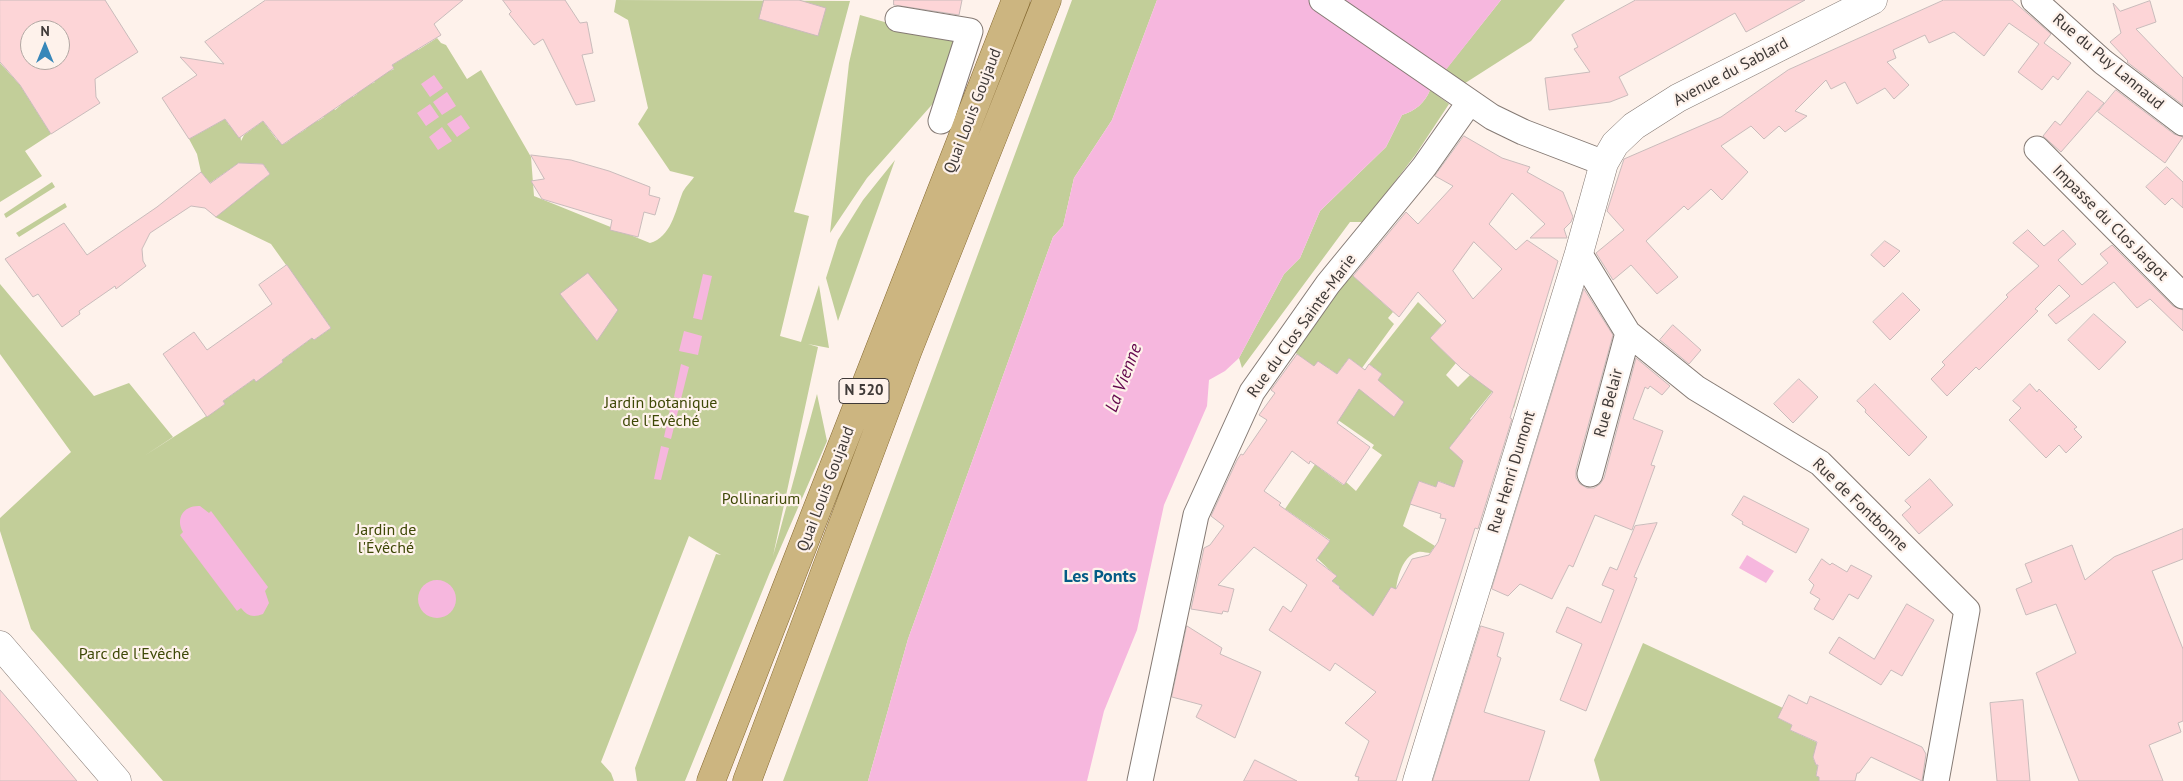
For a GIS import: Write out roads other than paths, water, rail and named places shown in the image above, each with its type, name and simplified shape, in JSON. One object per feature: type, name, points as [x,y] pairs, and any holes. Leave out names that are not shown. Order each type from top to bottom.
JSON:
[{"type":"main road","name":"Quai Louis Goujaud","points":[[711,781],[1016,0]]},
{"type":"main road","name":"Quai Louis Goujaud","points":[[747,781],[908,350],[1047,0]]},
{"type":"street","points":[[1322,0],[1463,99],[1492,117],[1523,132],[1604,163]]},
{"type":"street","name":"Avenue du Sablard","points":[[1604,163],[1615,144],[1634,126],[1678,98],[1873,0]]},
{"type":"street","name":"Rue du Puy Lannaud","points":[[2034,0],[2103,62],[2183,123]]},
{"type":"street","points":[[898,19],[970,32],[941,122]]},
{"type":"street","name":"Rue du Clos Sainte-Marie","points":[[1140,781],[1196,516],[1252,392],[1328,284],[1424,168],[1463,99]]},
{"type":"street","name":"Impasse du Clos Jargot","points":[[2037,149],[2183,296]]},
{"type":"street","name":"Rue Henri Dumont","points":[[1417,781],[1579,253],[1604,163]]},
{"type":"street","name":"Rue de Fontbonne","points":[[1579,253],[1628,333],[1696,388],[1820,463],[1967,610],[1936,781]]},
{"type":"street","name":"Rue Belair","points":[[1590,474],[1628,333]]},
{"type":"street","points":[[0,645],[116,781]]},
{"type":"water","name":"La Vienne","points":[[1157,0],[1501,0],[1430,90],[1422,103],[1415,109],[1402,115],[1386,147],[1320,211],[1300,258],[1284,274],[1239,358],[1225,371],[1209,380],[1207,406],[1164,505],[1137,630],[1104,711],[1087,781],[868,781],[908,639],[1053,237],[1063,226],[1074,178],[1112,120]]},
{"type":"water","points":[[434,75],[443,88],[430,97],[421,84]]},
{"type":"water","points":[[447,92],[456,106],[442,115],[433,102]]},
{"type":"water","points":[[430,104],[439,117],[426,126],[417,113]]},
{"type":"water","points":[[461,115],[470,128],[457,137],[447,124]]},
{"type":"water","points":[[442,127],[452,141],[438,150],[429,137]]},
{"type":"water","points":[[703,274],[712,276],[702,320],[693,318]]},
{"type":"water","points":[[684,331],[702,336],[698,355],[679,351]]},
{"type":"water","points":[[681,364],[689,367],[681,399],[674,397]]},
{"type":"water","points":[[671,405],[679,407],[671,439],[664,437]]},
{"type":"water","points":[[661,446],[669,448],[661,480],[654,479]]},
{"type":"water","points":[[194,506],[200,506],[209,513],[211,511],[268,587],[265,591],[269,603],[263,614],[250,616],[241,608],[237,611],[180,535],[183,532],[180,522],[182,513]]},
{"type":"water","points":[[1747,555],[1774,571],[1766,583],[1739,568]]},
{"type":"water","points":[[437,580],[451,585],[456,599],[451,613],[437,618],[423,613],[418,599],[423,585]]},
{"type":"district","name":"Les Ponts","points":[[1100,577]]},
{"type":"park label","name":"Jardin botanique de l'Evêché","points":[[661,412]]},
{"type":"park label","name":"Pollinarium","points":[[761,499]]},
{"type":"park label","name":"Jardin de l'Évêché","points":[[386,539]]},
{"type":"park label","name":"Parc de l'Evêché","points":[[134,654]]}]
